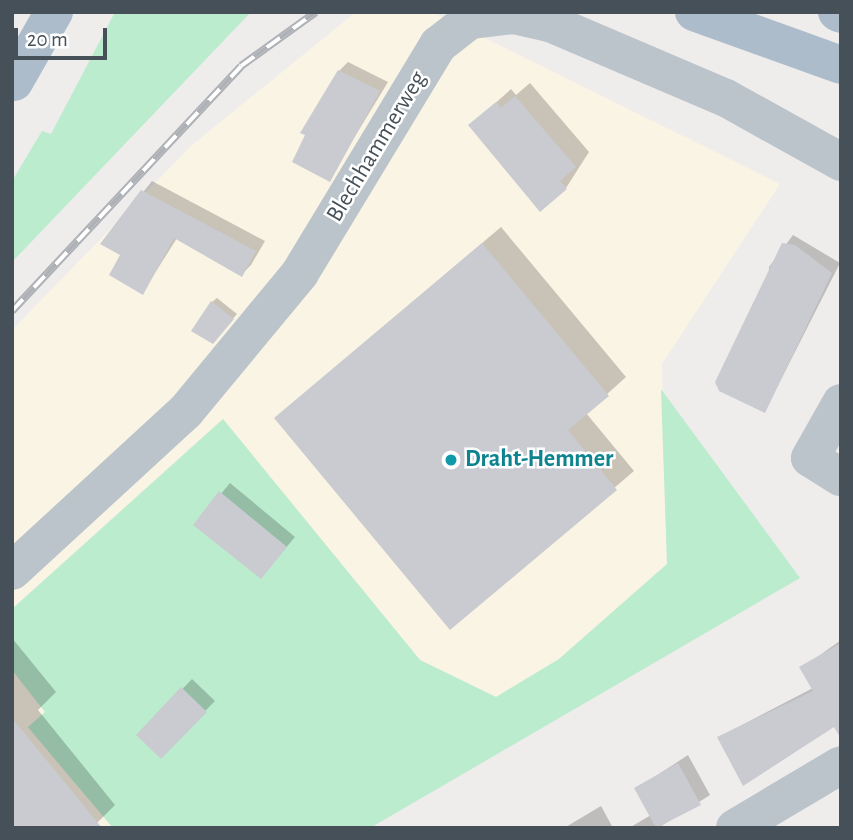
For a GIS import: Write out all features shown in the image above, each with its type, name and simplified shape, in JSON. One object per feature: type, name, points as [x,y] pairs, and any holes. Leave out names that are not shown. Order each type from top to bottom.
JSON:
[{"type":"main road","points":[[13,85],[34,12]]},
{"type":"main road","points":[[13,85],[54,12]]},
{"type":"main road","points":[[694,12],[841,65]]},
{"type":"street","name":"Blechhammerweg","points":[[12,571],[186,411],[300,273],[438,45],[470,19],[514,15],[550,23],[726,98],[841,162]]},
{"type":"street","points":[[841,402],[810,457],[841,477]]},
{"type":"street","points":[[735,828],[841,765]]},
{"type":"shaded area","points":[[356,12],[432,12],[780,184],[662,364],[667,564],[559,659],[496,697],[420,660],[223,419],[12,609],[12,330],[192,145]]},
{"type":"shaded area","points":[[12,670],[45,712],[28,728],[113,828],[12,828]]},
{"type":"green space","points":[[115,12],[251,12],[12,262],[12,181],[42,131],[51,134]]},
{"type":"green space","points":[[661,389],[800,578],[370,828],[113,828],[28,727],[45,712],[12,670],[12,609],[223,419],[420,660],[496,697],[559,659],[667,564]]},
{"type":"building","points":[[338,70],[380,91],[330,182],[292,162],[305,135],[300,133]]},
{"type":"building","points":[[515,96],[576,167],[560,181],[567,189],[540,212],[468,125],[496,102],[501,108]]},
{"type":"building","points":[[141,190],[256,251],[242,277],[174,238],[143,295],[109,275],[120,255],[100,244]]},
{"type":"building","name":"Draht-Hemmer","points":[[482,243],[609,396],[568,430],[617,490],[450,630],[274,418]]},
{"type":"building","points":[[782,243],[795,245],[832,273],[765,413],[719,391],[715,382]]},
{"type":"building","points":[[211,301],[234,319],[213,344],[191,331]]},
{"type":"building","points":[[219,491],[287,547],[261,579],[193,525]]},
{"type":"building","points":[[841,643],[841,739],[834,727],[743,786],[717,737],[813,691],[799,667]]},
{"type":"building","points":[[181,687],[207,712],[161,759],[136,735]]},
{"type":"building","points":[[12,718],[102,828],[12,828]]},
{"type":"building","points":[[678,763],[701,805],[656,828],[634,788]]},
{"type":"railway","points":[[12,311],[241,66],[316,12]]},
{"type":"place","name":"Draht-Hemmer","points":[[451,460]]}]
